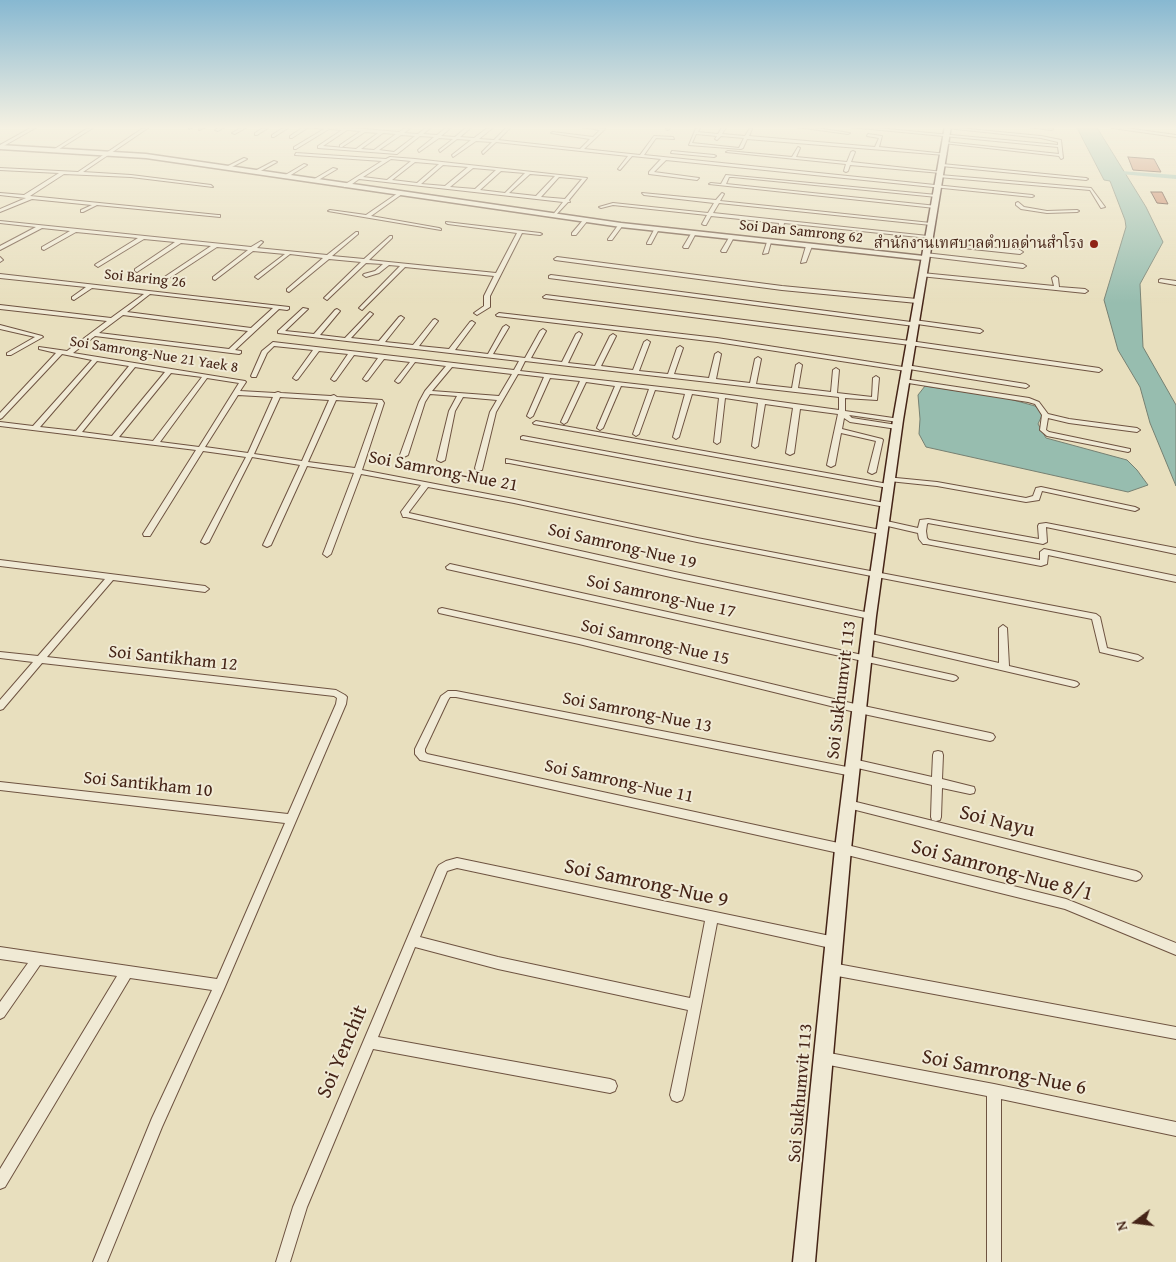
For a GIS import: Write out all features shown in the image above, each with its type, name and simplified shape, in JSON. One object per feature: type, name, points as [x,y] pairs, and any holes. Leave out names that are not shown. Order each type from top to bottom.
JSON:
[{"type":"main road","name":"Soi Sukhumvit 113","points":[[804,1262],[843,849],[870,616],[897,424],[938,185]]},
{"type":"street","points":[[26,196],[44,185]]},
{"type":"street","points":[[202,185],[211,186]]},
{"type":"street","name":"Soi Dan Samrong 62","points":[[339,185],[621,225],[808,246],[927,244]]},
{"type":"street","points":[[424,185],[568,201]]},
{"type":"street","points":[[447,188],[451,185]]},
{"type":"street","points":[[476,191],[483,185]]},
{"type":"street","points":[[506,194],[516,185]]},
{"type":"street","points":[[538,197],[549,185]]},
{"type":"street","points":[[554,216],[581,185]]},
{"type":"street","points":[[716,185],[733,185]]},
{"type":"street","points":[[1003,185],[1032,196]]},
{"type":"street","points":[[1069,185],[1091,189],[1103,207]]},
{"type":"street","points":[[12,194],[21,189]]},
{"type":"street","points":[[0,194],[218,216]]},
{"type":"street","points":[[368,217],[400,194]]},
{"type":"street","points":[[644,194],[681,196],[717,202],[756,203],[811,211],[927,244],[1020,252]]},
{"type":"street","points":[[704,224],[722,194]]},
{"type":"street","points":[[0,211],[32,196]]},
{"type":"street","points":[[651,206],[658,196]]},
{"type":"street","points":[[64,207],[78,201]]},
{"type":"street","points":[[796,210],[798,201]]},
{"type":"street","points":[[83,210],[99,203]]},
{"type":"street","points":[[1018,203],[1023,208],[1047,212],[1077,211]]},
{"type":"street","points":[[601,208],[613,204],[672,213],[710,214],[748,219],[781,228],[821,232],[826,226],[927,244],[1023,266]]},
{"type":"street","points":[[330,211],[439,229]]},
{"type":"street","points":[[808,219],[811,211]]},
{"type":"street","points":[[744,226],[748,219]]},
{"type":"street","points":[[574,234],[586,220]]},
{"type":"street","points":[[0,222],[497,275]]},
{"type":"street","points":[[0,227],[6,223]]},
{"type":"street","points":[[448,223],[540,234]]},
{"type":"street","points":[[610,239],[621,225]]},
{"type":"street","points":[[0,248],[40,227]]},
{"type":"street","points":[[649,243],[656,229]]},
{"type":"street","points":[[44,248],[74,230]]},
{"type":"street","points":[[477,313],[487,307],[488,296],[497,275],[520,232]]},
{"type":"street","points":[[289,290],[356,233]]},
{"type":"street","points":[[686,247],[694,233]]},
{"type":"street","points":[[98,265],[143,237]]},
{"type":"street","points":[[327,298],[390,237]]},
{"type":"street","points":[[724,251],[732,237]]},
{"type":"street","points":[[137,270],[180,241]]},
{"type":"street","points":[[215,278],[261,242]]},
{"type":"street","points":[[765,254],[769,242]]},
{"type":"street","points":[[165,280],[216,245]]},
{"type":"street","points":[[803,262],[808,246]]},
{"type":"street","points":[[258,277],[289,253]]},
{"type":"street","points":[[556,260],[782,288],[917,301]]},
{"type":"street","points":[[366,275],[378,272],[388,263]]},
{"type":"street","points":[[362,308],[404,265]]},
{"type":"street","points":[[922,275],[994,285],[1085,291]]},
{"type":"street","name":"Soi Baring 26","points":[[1,277],[287,308]]},
{"type":"street","points":[[551,277],[980,330]]},
{"type":"street","points":[[1054,278],[1056,288]]},
{"type":"street","points":[[1161,281],[1176,283]]},
{"type":"street","points":[[74,298],[90,286]]},
{"type":"street","points":[[0,417],[64,353],[95,334],[150,292]]},
{"type":"street","points":[[546,297],[910,343],[1099,370]]},
{"type":"street","points":[[0,307],[113,320]]},
{"type":"street","points":[[230,351],[278,307]]},
{"type":"street","points":[[305,309],[280,332],[875,399],[876,378]]},
{"type":"street","points":[[316,336],[336,311]]},
{"type":"street","points":[[123,313],[252,330]]},
{"type":"street","points":[[347,339],[370,314]]},
{"type":"street","points":[[499,315],[717,340],[906,372],[1026,386]]},
{"type":"street","points":[[381,343],[401,318]]},
{"type":"street","points":[[415,347],[435,321]]},
{"type":"street","points":[[452,351],[472,323]]},
{"type":"street","points":[[0,327],[40,337],[9,354]]},
{"type":"street","points":[[490,355],[506,327]]},
{"type":"street","points":[[0,334],[9,328]]},
{"type":"street","points":[[479,468],[493,412],[543,331]]},
{"type":"street","points":[[95,334],[239,352]]},
{"type":"street","points":[[564,364],[579,334]]},
{"type":"street","points":[[597,368],[612,336]]},
{"type":"street","points":[[635,372],[647,342]]},
{"type":"street","points":[[254,376],[264,352],[273,344],[762,401],[842,413],[850,420],[897,424]]},
{"type":"street","name":"Soi Samrong-Nue 21 Yaek 8","points":[[41,348],[96,359],[241,382],[243,384],[147,534]]},
{"type":"street","points":[[670,376],[680,348]]},
{"type":"street","points":[[296,378],[318,349]]},
{"type":"street","points":[[334,379],[352,353]]},
{"type":"street","points":[[712,380],[718,354]]},
{"type":"street","points":[[366,379],[382,356]]},
{"type":"street","points":[[36,427],[96,359]]},
{"type":"street","points":[[753,385],[758,359]]},
{"type":"street","points":[[398,381],[414,360]]},
{"type":"street","points":[[78,432],[133,365]]},
{"type":"street","points":[[404,455],[427,392],[450,365]]},
{"type":"street","points":[[795,390],[799,365]]},
{"type":"street","points":[[834,394],[836,370]]},
{"type":"street","points":[[115,437],[169,371]]},
{"type":"street","points":[[906,372],[1029,400],[1041,406],[1045,415],[1043,430],[1047,434],[1128,450]]},
{"type":"street","points":[[154,443],[206,376]]},
{"type":"street","points":[[530,416],[548,376]]},
{"type":"street","points":[[564,422],[584,380]]},
{"type":"street","points":[[600,428],[619,384]]},
{"type":"street","points":[[636,434],[653,388]]},
{"type":"street","points":[[238,392],[376,399],[381,403],[327,554]]},
{"type":"street","points":[[427,392],[501,398]]},
{"type":"street","points":[[676,437],[689,392]]},
{"type":"street","points":[[205,542],[250,455],[278,394]]},
{"type":"street","points":[[441,460],[452,411],[461,395]]},
{"type":"street","points":[[830,465],[842,413],[842,395]]},
{"type":"street","points":[[717,442],[722,396]]},
{"type":"street","points":[[267,545],[334,397]]},
{"type":"street","points":[[755,446],[762,401]]},
{"type":"street","points":[[790,453],[798,406]]},
{"type":"street","points":[[1045,415],[1069,421],[1137,430]]},
{"type":"street","points":[[536,423],[888,482],[964,488],[1026,500],[1036,498],[1038,490],[1041,489],[1135,509]]},
{"type":"street","name":"Soi Samrong-Nue 21","points":[[0,424],[78,432],[358,471],[514,501],[697,540],[1096,617],[1103,650],[1138,658]]},
{"type":"street","points":[[838,430],[880,440],[872,472]]},
{"type":"street","points":[[523,438],[885,504]]},
{"type":"street","points":[[509,461],[882,527],[922,531]]},
{"type":"street","name":"Soi Samrong-Nue 19","points":[[426,484],[404,512],[406,515],[674,575],[870,616]]},
{"type":"street","points":[[1043,542],[928,521],[923,522],[923,539],[926,542],[1041,563],[1044,562],[1044,552],[1042,526],[1046,525],[1176,551]]},
{"type":"street","points":[[1044,552],[1176,579]]},
{"type":"street","points":[[0,563],[205,589]]},
{"type":"street","name":"Soi Samrong-Nue 17","points":[[450,567],[865,658]]},
{"type":"street","points":[[0,706],[111,577]]},
{"type":"street","name":"Soi Samrong-Nue 15","points":[[442,611],[579,641],[859,709],[990,736]]},
{"type":"street","points":[[1003,628],[1004,667]]},
{"type":"street","points":[[868,636],[1074,684]]},
{"type":"street","name":"Soi Santikham 12","points":[[0,655],[336,693],[342,696],[341,704],[291,819]]},
{"type":"street","points":[[865,658],[953,678]]},
{"type":"street","name":"Soi Samrong-Nue 13","points":[[432,723],[444,698],[448,694],[456,694],[937,781],[970,790]]},
{"type":"street","name":"Soi Samrong-Nue 11","points":[[432,723],[420,749],[420,754],[424,757],[843,849]]},
{"type":"street","points":[[936,817],[938,755]]},
{"type":"street","name":"Soi Santikham 10","points":[[0,786],[291,819]]},
{"type":"street","name":"Soi Nayu","points":[[848,804],[1136,876]]},
{"type":"street","points":[[100,1262],[158,1122],[220,985],[291,819]]},
{"type":"street","name":"Soi Samrong-Nue 8/1","points":[[843,849],[1066,904],[1176,949]]},
{"type":"street","name":"Soi Samrong-Nue 9","points":[[450,864],[457,863],[835,943]]},
{"type":"street","name":"Soi Yenchit","points":[[283,1262],[300,1207],[369,1042],[443,868],[450,864]]},
{"type":"street","points":[[676,1095],[712,917]]},
{"type":"street","points":[[412,941],[498,963],[694,1005]]},
{"type":"street","points":[[0,954],[220,985]]},
{"type":"street","points":[[0,1013],[38,958]]},
{"type":"street","points":[[832,969],[1176,1034]]},
{"type":"street","points":[[0,1182],[127,971]]},
{"type":"street","points":[[369,1042],[610,1086]]},
{"type":"street","name":"Soi Samrong-Nue 6","points":[[824,1058],[1176,1129]]},
{"type":"street","points":[[994,1091],[994,1262]]},
{"type":"shaded area","points":[[1111,185],[1132,185],[1146,207],[1163,242],[1140,284],[1143,347],[1176,405],[1176,486],[1150,423],[1140,387],[1118,350],[1104,300],[1126,227]]},
{"type":"shaded area","points":[[925,386],[1006,398],[1035,406],[1043,413],[1038,424],[1046,438],[1127,460],[1148,485],[1128,492],[926,447],[919,434],[918,395]]},
{"type":"building","points":[[1151,192],[1162,192],[1168,204],[1157,203]]},
{"type":"place","name":"สำนักงานเทศบาลตำบลด่านสำโรง","points":[[1094,244]]}]
